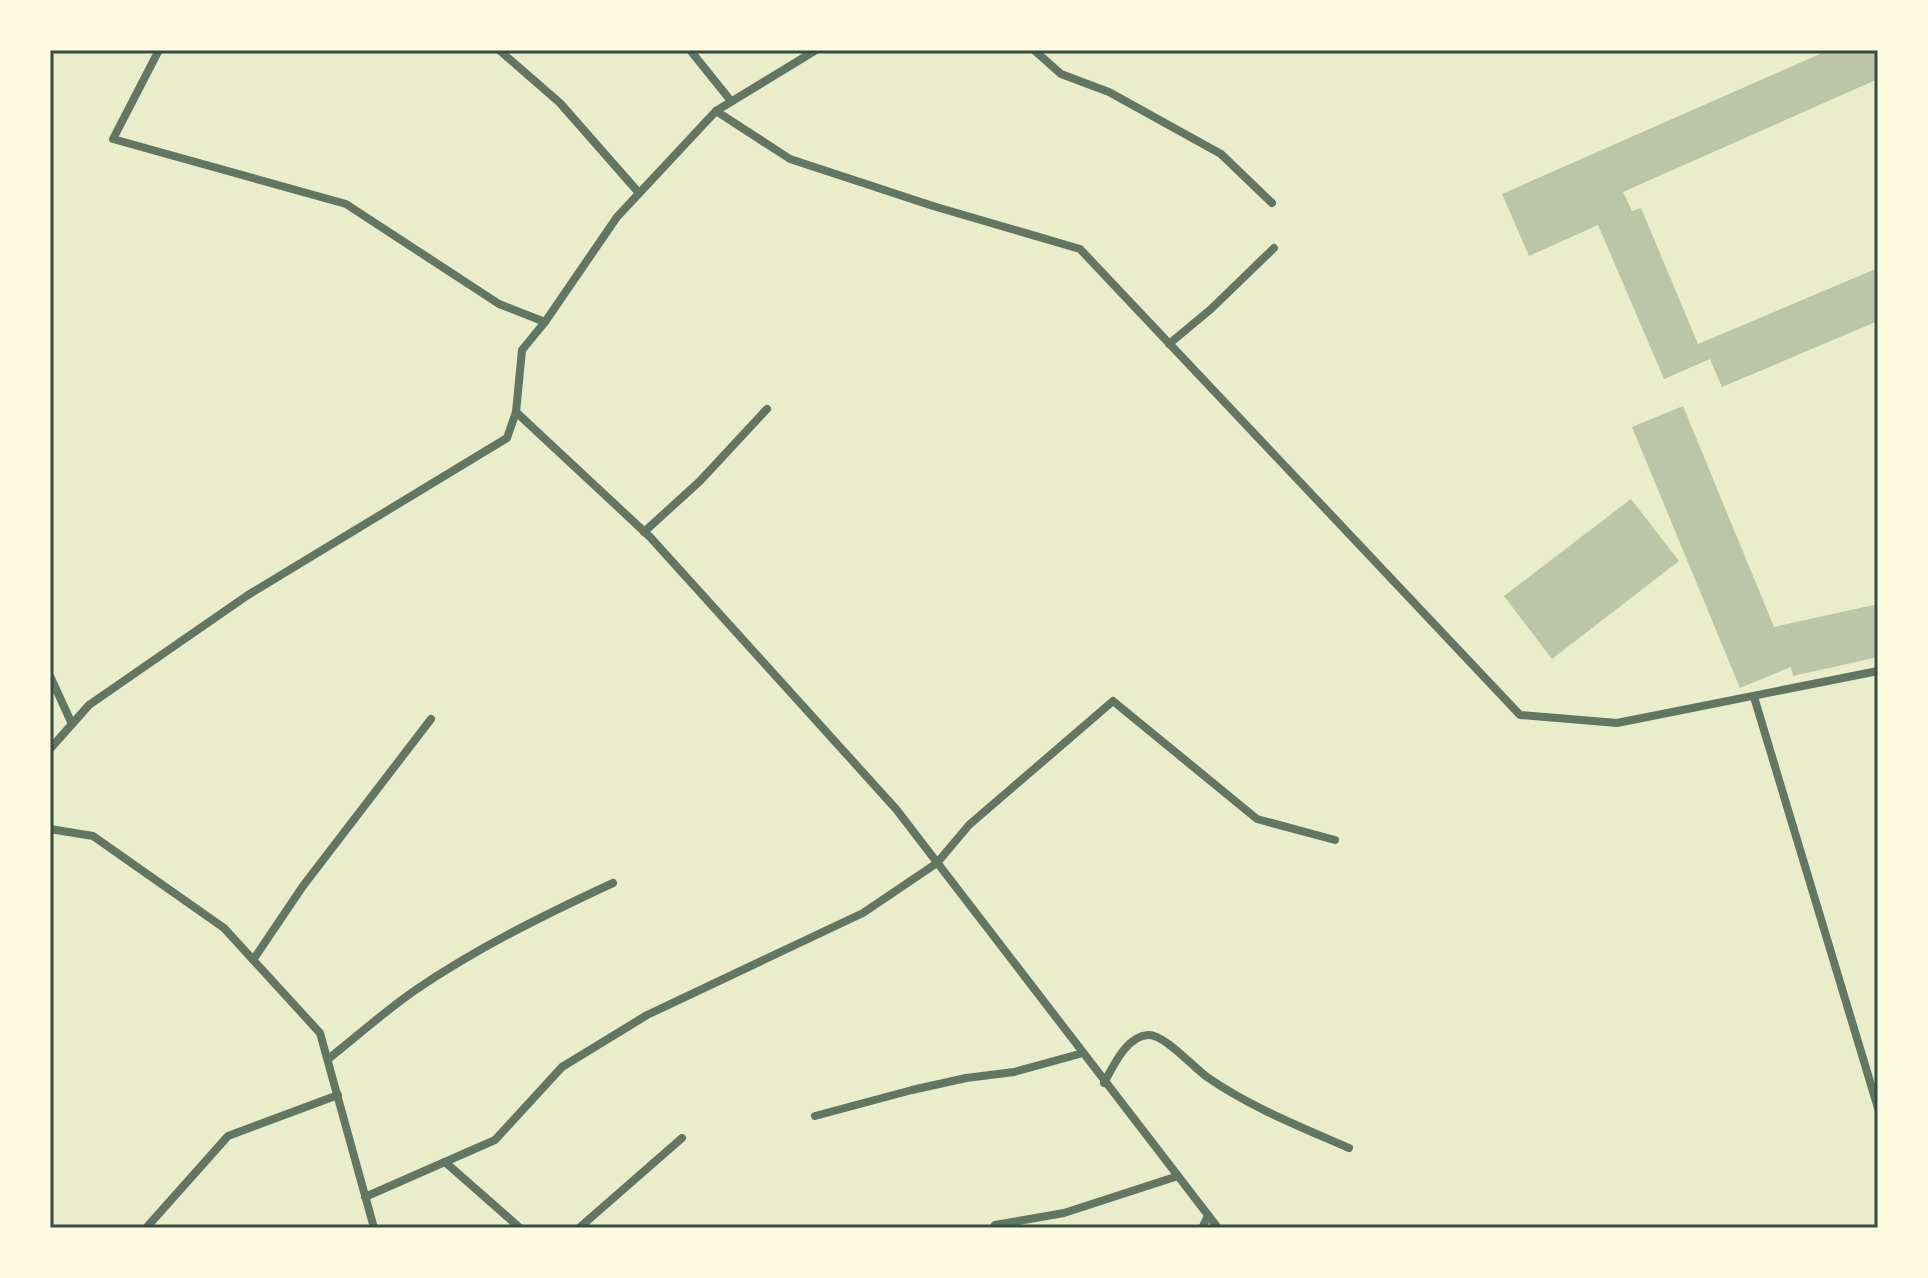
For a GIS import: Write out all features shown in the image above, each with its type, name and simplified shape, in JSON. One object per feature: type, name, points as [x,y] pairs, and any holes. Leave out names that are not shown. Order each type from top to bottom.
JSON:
[{"type":"street","points":[[159,50],[113,139],[346,204],[499,304],[545,322]]},
{"type":"street","points":[[499,50],[560,103],[639,193]]},
{"type":"street","points":[[690,50],[731,101]]},
{"type":"street","points":[[50,749],[89,705],[248,595],[507,438],[516,412],[522,350],[545,322],[617,217],[716,111],[816,50]]},
{"type":"street","points":[[1034,50],[1061,74],[1109,92],[1221,154],[1272,203]]},
{"type":"street","points":[[716,111],[790,159],[933,206],[1080,249],[1520,715],[1617,723],[1878,671]]},
{"type":"street","points":[[1169,344],[1211,309],[1274,248]]},
{"type":"street","points":[[644,532],[700,481],[767,409]]},
{"type":"street","points":[[516,412],[644,532],[896,809],[1218,1228]]},
{"type":"street","points":[[50,676],[55,696],[72,724]]},
{"type":"street","points":[[1754,697],[1878,1108]]},
{"type":"street","points":[[365,1197],[495,1140],[562,1067],[647,1015],[863,913],[937,863],[969,825],[1113,701],[1257,819],[1335,840]]},
{"type":"street","points":[[253,960],[303,886],[431,719]]},
{"type":"street","points":[[50,829],[93,836],[224,928],[320,1033],[374,1228]]},
{"type":"street","points":[[328,1059],[413,992],[472,955],[536,919],[613,883]]},
{"type":"street","points":[[1104,1083],[1125,1048],[1143,1035],[1156,1035],[1207,1077],[1260,1107],[1349,1148]]},
{"type":"street","points":[[815,1116],[912,1090],[966,1078],[1014,1072],[1083,1053]]},
{"type":"street","points":[[146,1228],[228,1136],[338,1095]]},
{"type":"street","points":[[579,1228],[682,1138]]},
{"type":"street","points":[[445,1162],[520,1228]]},
{"type":"street","points":[[995,1225],[1064,1213],[1178,1176]]},
{"type":"street","points":[[1202,1228],[1208,1216]]},
{"type":"building","points":[[1829,50],[1878,50],[1878,79],[1623,192],[1632,211],[1641,208],[1698,344],[1878,268],[1878,321],[1722,387],[1710,359],[1664,379],[1598,225],[1529,256],[1502,194]]},
{"type":"building","points":[[1683,406],[1774,627],[1878,604],[1878,657],[1793,676],[1791,667],[1740,688],[1632,427]]},
{"type":"building","points":[[1631,499],[1679,561],[1552,659],[1504,596]]}]
